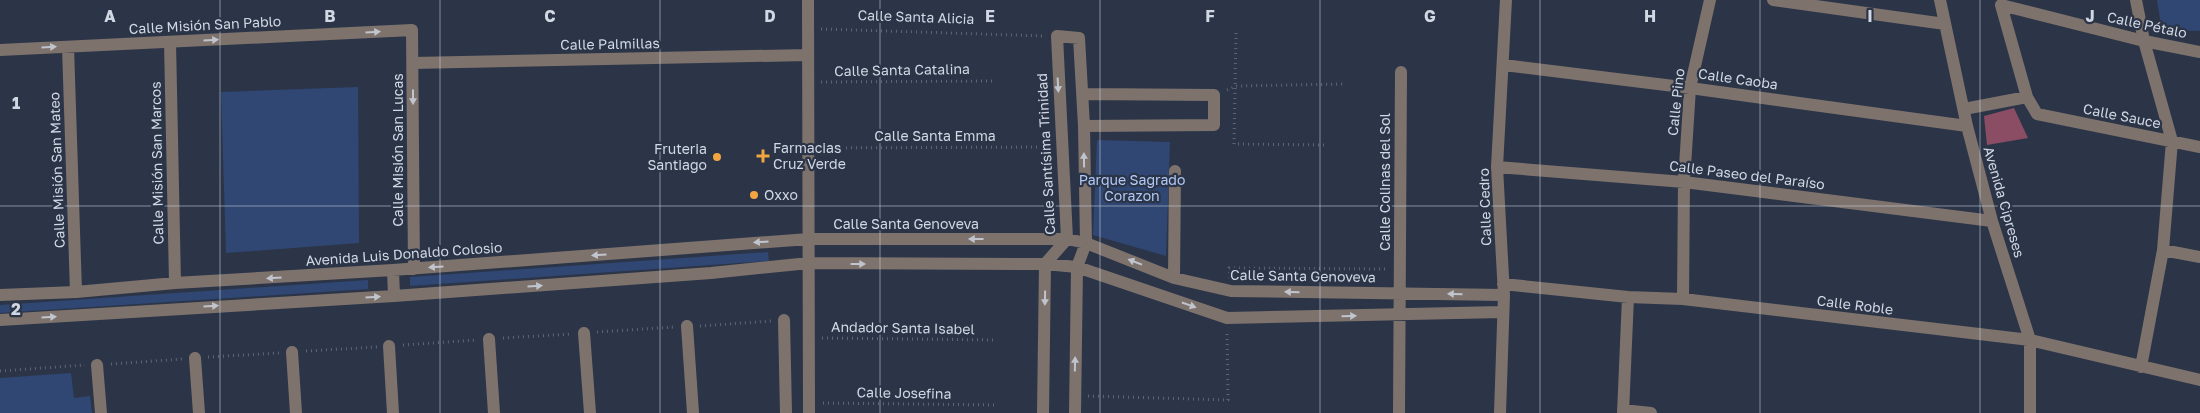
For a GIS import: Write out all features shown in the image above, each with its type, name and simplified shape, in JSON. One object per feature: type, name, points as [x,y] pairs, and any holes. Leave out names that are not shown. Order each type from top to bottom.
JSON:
[{"type":"street","points":[[808,0],[810,408]]},
{"type":"street","name":"Calle Cedro","points":[[1500,413],[1504,289],[1497,167],[1504,66],[1506,0]]},
{"type":"street","name":"Calle Pino","points":[[1683,299],[1684,182],[1690,88],[1710,0]]},
{"type":"street","points":[[1773,0],[1945,24]]},
{"type":"street","name":"Avenida Cipreses","points":[[1940,0],[1964,109],[1992,221],[2030,340],[2030,413]]},
{"type":"street","points":[[2136,0],[2144,41],[2172,141],[2164,250],[2141,367]]},
{"type":"street","name":"Calle Pétalo","points":[[2027,97],[2001,5],[2144,41],[2200,52]]},
{"type":"street","name":"Calle Misión San Pablo","points":[[0,50],[412,30]]},
{"type":"street","name":"Calle Misión San Lucas","points":[[412,30],[414,269]]},
{"type":"street","points":[[1057,36],[1077,37],[1080,42],[1086,243],[1077,267],[1075,413]]},
{"type":"street","name":"Calle Santísima Trinidad","points":[[1045,264],[1066,239],[1057,36]]},
{"type":"street","name":"Calle Misión San Marcos","points":[[170,42],[175,283]]},
{"type":"street","name":"Calle Misión San Mateo","points":[[68,47],[76,292]]},
{"type":"street","name":"Calle Palmillas","points":[[413,63],[807,55]]},
{"type":"street","name":"Calle Caoba","points":[[1504,66],[1690,88],[1968,126]]},
{"type":"street","name":"Calle Colinas del Sol","points":[[1399,413],[1401,72]]},
{"type":"street","points":[[1082,94],[1214,95],[1214,125],[1084,126]]},
{"type":"street","points":[[1964,109],[2027,97]]},
{"type":"street","name":"Calle Sauce","points":[[2027,97],[2037,114],[2200,147]]},
{"type":"street","name":"Calle Paseo del Paraíso","points":[[1497,167],[1684,182],[1992,221]]},
{"type":"street","points":[[1174,278],[1175,171]]},
{"type":"street","name":"Avenida Luis Donaldo Colosio","points":[[0,295],[76,292],[175,283],[414,269],[809,239]]},
{"type":"street","name":"Calle Santa Genoveva","points":[[809,239],[1066,239],[1086,243],[1174,278],[1230,291],[1400,294],[1504,289]]},
{"type":"street","points":[[2164,250],[2200,257]]},
{"type":"street","points":[[0,320],[394,296],[809,264],[1045,264],[1077,267],[1227,318],[1502,312]]},
{"type":"street","points":[[1043,413],[1045,264]]},
{"type":"street","points":[[393,270],[394,296]]},
{"type":"street","name":"Calle Roble","points":[[1504,289],[1683,299],[2030,340],[2200,380]]},
{"type":"street","points":[[1628,297],[1623,411],[1651,413]]},
{"type":"street","points":[[784,320],[786,413]]},
{"type":"street","points":[[688,326],[693,413]]},
{"type":"street","points":[[584,333],[590,413]]},
{"type":"street","points":[[489,339],[494,413]]},
{"type":"street","points":[[389,346],[394,413]]},
{"type":"street","points":[[292,352],[296,413]]},
{"type":"street","points":[[195,358],[199,413]]},
{"type":"street","points":[[97,364],[101,413]]},
{"type":"path","name":"Calle Santa Alicia","points":[[808,28],[1057,36]]},
{"type":"path","points":[[1236,33],[1234,144],[1326,145]]},
{"type":"path","name":"Calle Santa Catalina","points":[[808,82],[996,80]]},
{"type":"path","points":[[1214,95],[1236,86],[1343,84]]},
{"type":"path","name":"Calle Santa Emma","points":[[808,148],[1061,147]]},
{"type":"path","points":[[1229,268],[1400,269]]},
{"type":"path","points":[[1075,395],[1228,400],[1227,318]]},
{"type":"path","name":"Andador Santa Isabel","points":[[809,338],[997,340]]},
{"type":"path","name":"Calle Josefina","points":[[810,408],[997,405]]},
{"type":"green space","points":[[2157,0],[2200,0],[2200,31],[2162,30]]},
{"type":"green space","points":[[358,87],[359,243],[226,253],[221,92]]},
{"type":"green space","name":"Parque Sagrado Corazon","points":[[1097,140],[1170,142],[1166,256],[1093,235]]},
{"type":"green space","points":[[768,252],[769,261],[410,286],[410,277]]},
{"type":"green space","points":[[368,280],[368,289],[0,313],[0,305]]},
{"type":"green space","points":[[71,373],[74,398],[90,396],[92,413],[0,413],[0,378]]},
{"type":"building","points":[[2014,108],[2028,138],[1987,145],[1984,116]]},
{"type":"place","name":"Farmacias Cruz Verde","points":[[763,156]]},
{"type":"place","name":"Fruteria Santiago","points":[[717,157]]},
{"type":"place","name":"Oxxo","points":[[754,195]]}]
